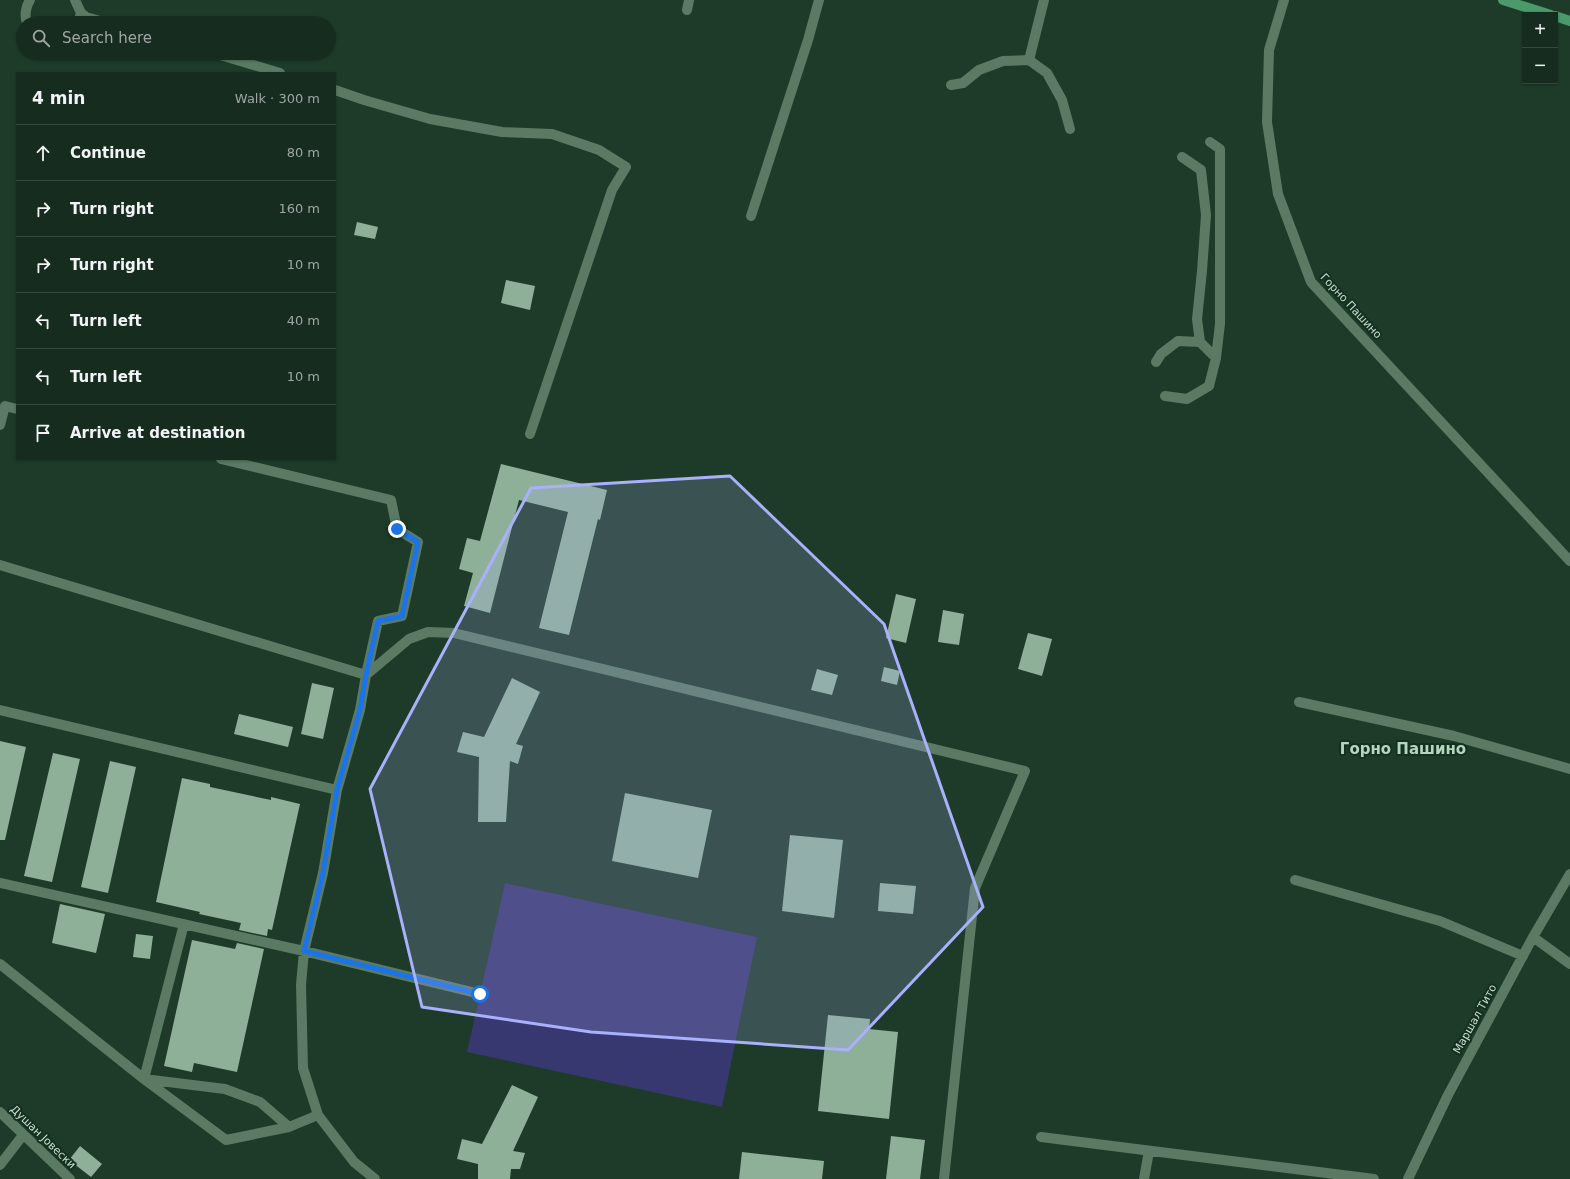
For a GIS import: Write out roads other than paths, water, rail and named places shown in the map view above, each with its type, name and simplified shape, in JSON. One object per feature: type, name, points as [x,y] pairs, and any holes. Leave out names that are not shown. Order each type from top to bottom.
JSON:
[{"type":"main road","points":[[1503,0],[1541,12]]},
{"type":"main road","points":[[1558,17],[1570,21]]},
{"type":"street","points":[[26,16],[27,5],[30,0]]},
{"type":"street","points":[[75,0],[79,16]]},
{"type":"street","points":[[751,216],[808,40],[819,0]]},
{"type":"street","points":[[1029,60],[1044,0]]},
{"type":"street","name":"Горно Пашино","points":[[1284,0],[1269,50],[1267,122],[1278,194],[1311,282],[1570,561]]},
{"type":"street","points":[[237,60],[277,72]]},
{"type":"street","points":[[950,85],[963,83],[979,70],[1003,61],[1029,60],[1047,73],[1062,100],[1070,129]]},
{"type":"street","points":[[336,90],[364,100],[430,118],[502,132],[552,134],[599,150],[626,167],[612,190],[530,434]]},
{"type":"street","points":[[1165,396],[1187,399],[1209,386],[1216,358],[1220,324],[1220,149],[1210,142]]},
{"type":"street","points":[[1182,157],[1201,170],[1205,208],[1202,271],[1197,319],[1200,342],[1216,358]]},
{"type":"street","points":[[1156,362],[1161,354],[1178,341],[1200,342]]},
{"type":"street","points":[[0,425],[5,406],[16,409]]},
{"type":"street","points":[[226,460],[391,500],[397,529],[418,542],[402,616],[378,621],[360,710],[337,790],[323,873],[304,951],[301,985],[303,1068],[318,1115],[354,1162],[375,1179]]},
{"type":"street","points":[[0,565],[366,675]]},
{"type":"street","points":[[366,675],[409,639],[428,632],[454,633],[1025,771],[975,888],[944,1179]]},
{"type":"street","points":[[1299,702],[1454,736],[1570,769]]},
{"type":"street","points":[[0,710],[337,790]]},
{"type":"street","name":"Маршал Тито","points":[[1408,1179],[1448,1095],[1533,937],[1570,874]]},
{"type":"street","points":[[1295,880],[1440,921],[1523,956]]},
{"type":"street","points":[[0,883],[304,951],[480,994]]},
{"type":"street","points":[[144,1079],[184,924]]},
{"type":"street","points":[[1533,937],[1570,964]]},
{"type":"street","points":[[0,964],[144,1079],[226,1140],[289,1127],[318,1115]]},
{"type":"street","points":[[144,1079],[224,1089],[260,1102],[289,1127]]},
{"type":"street","name":"Душан Јовески","points":[[0,1112],[70,1179]]},
{"type":"street","points":[[0,1165],[23,1135]]},
{"type":"street","points":[[1041,1137],[1149,1152],[1374,1179]]},
{"type":"street","points":[[1144,1179],[1149,1152]]},
{"type":"district","name":"Горно Пашино","points":[[1403,749]]}]
